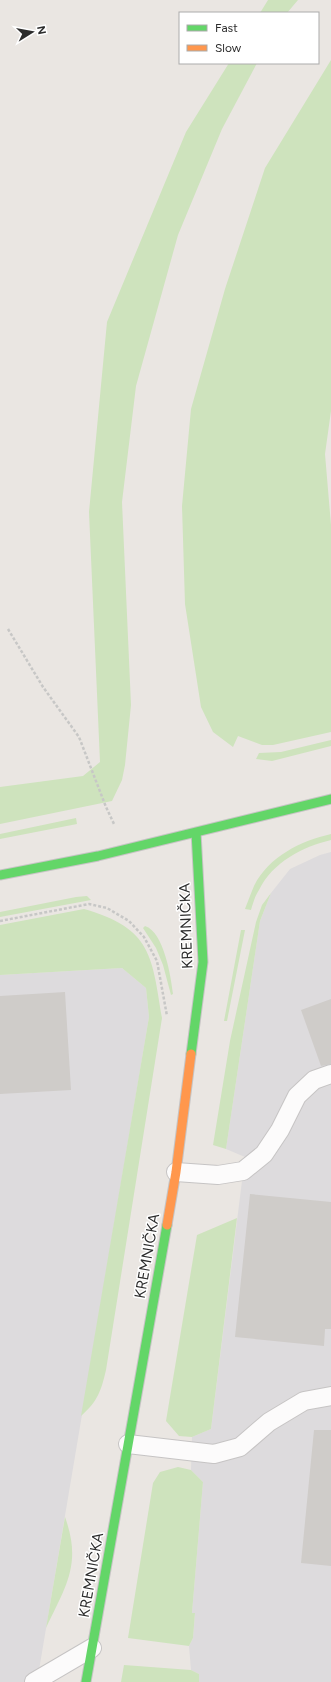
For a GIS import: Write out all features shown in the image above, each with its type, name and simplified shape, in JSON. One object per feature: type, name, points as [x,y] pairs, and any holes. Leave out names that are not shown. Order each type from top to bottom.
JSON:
[{"type":"main road","points":[[0,875],[127,849],[331,799]]},
{"type":"main road","name":"KREMNIČKA","points":[[86,1682],[176,1172],[203,962],[196,832]]},
{"type":"lane","points":[[176,1172],[218,1175],[243,1171],[264,1154],[280,1130],[297,1096],[314,1080],[331,1074]]},
{"type":"lane","points":[[128,1444],[214,1454],[240,1447],[269,1422],[304,1401],[331,1396]]},
{"type":"lane","points":[[34,1682],[92,1648]]},
{"type":"path","points":[[8,629],[43,687],[79,737],[106,807],[127,849]]},
{"type":"path","points":[[0,921],[89,904],[108,908],[129,921],[144,937],[157,962],[167,1017]]},
{"type":"shaded area","points":[[331,852],[331,1682],[199,1682],[199,1674],[191,1670],[189,1646],[193,1638],[195,1614],[192,1613],[203,1482],[191,1470],[192,1437],[211,1429],[245,1157],[226,1149],[260,921],[271,893],[290,869],[320,855]]},
{"type":"shaded area","points":[[122,968],[146,988],[149,1017],[37,1682],[0,1682],[0,975]]},
{"type":"green space","points":[[268,0],[298,0],[288,12],[261,12]]},
{"type":"green space","points":[[331,60],[331,411],[325,454],[331,525],[331,732],[273,745],[262,745],[238,736],[233,747],[213,732],[201,707],[185,604],[182,506],[191,409],[225,289],[265,168]]},
{"type":"green space","points":[[228,64],[256,64],[222,129],[178,235],[136,386],[122,502],[131,705],[122,780],[112,801],[0,824],[0,787],[83,776],[100,762],[89,512],[107,322],[186,132]]},
{"type":"green space","points":[[331,740],[331,746],[272,761],[256,759],[259,753],[281,752]]},
{"type":"green space","points":[[76,818],[77,824],[0,839],[0,834]]},
{"type":"green space","points":[[331,834],[331,840],[309,847],[289,857],[280,864],[265,880],[256,895],[251,910],[245,909],[260,875],[277,858],[287,851],[308,841]]},
{"type":"green space","points":[[271,893],[260,921],[226,1149],[213,1145],[230,1041],[256,922],[262,905]]},
{"type":"green space","points":[[87,896],[91,900],[0,917],[0,912]]},
{"type":"green space","points":[[84,909],[123,925],[136,936],[145,948],[151,962],[155,978],[162,1018],[106,1370],[98,1395],[87,1411],[81,1416],[149,1017],[146,988],[122,968],[0,975],[0,925]]},
{"type":"green space","points":[[145,926],[152,930],[162,946],[170,977],[173,994],[171,995],[163,965],[156,948],[143,928]]},
{"type":"green space","points":[[241,930],[245,930],[227,1021],[224,1021]]},
{"type":"green space","points":[[237,1218],[211,1429],[192,1437],[179,1436],[166,1421],[197,1235]]},
{"type":"green space","points":[[178,1467],[191,1470],[203,1482],[192,1613],[195,1613],[193,1638],[189,1646],[128,1638],[153,1483],[160,1472]]},
{"type":"green space","points":[[65,1517],[70,1534],[72,1562],[60,1600],[46,1628]]},
{"type":"green space","points":[[124,1665],[191,1670],[199,1674],[199,1682],[121,1682]]},
{"type":"building","points":[[65,992],[71,1090],[0,1094],[0,996]]},
{"type":"building","points":[[331,999],[331,1064],[321,1066],[301,1010]]},
{"type":"building","points":[[250,1194],[331,1202],[331,1329],[325,1329],[324,1346],[235,1337]]},
{"type":"building","points":[[314,1430],[331,1430],[331,1566],[301,1563]]},
{"type":"traffic: fast","points":[[0,875],[98,856],[331,799]]},
{"type":"traffic: fast","points":[[191,1054],[203,962],[196,832]]},
{"type":"traffic: fast","points":[[86,1682],[167,1225]]},
{"type":"traffic: slow","points":[[167,1225],[176,1172],[191,1054]]}]
